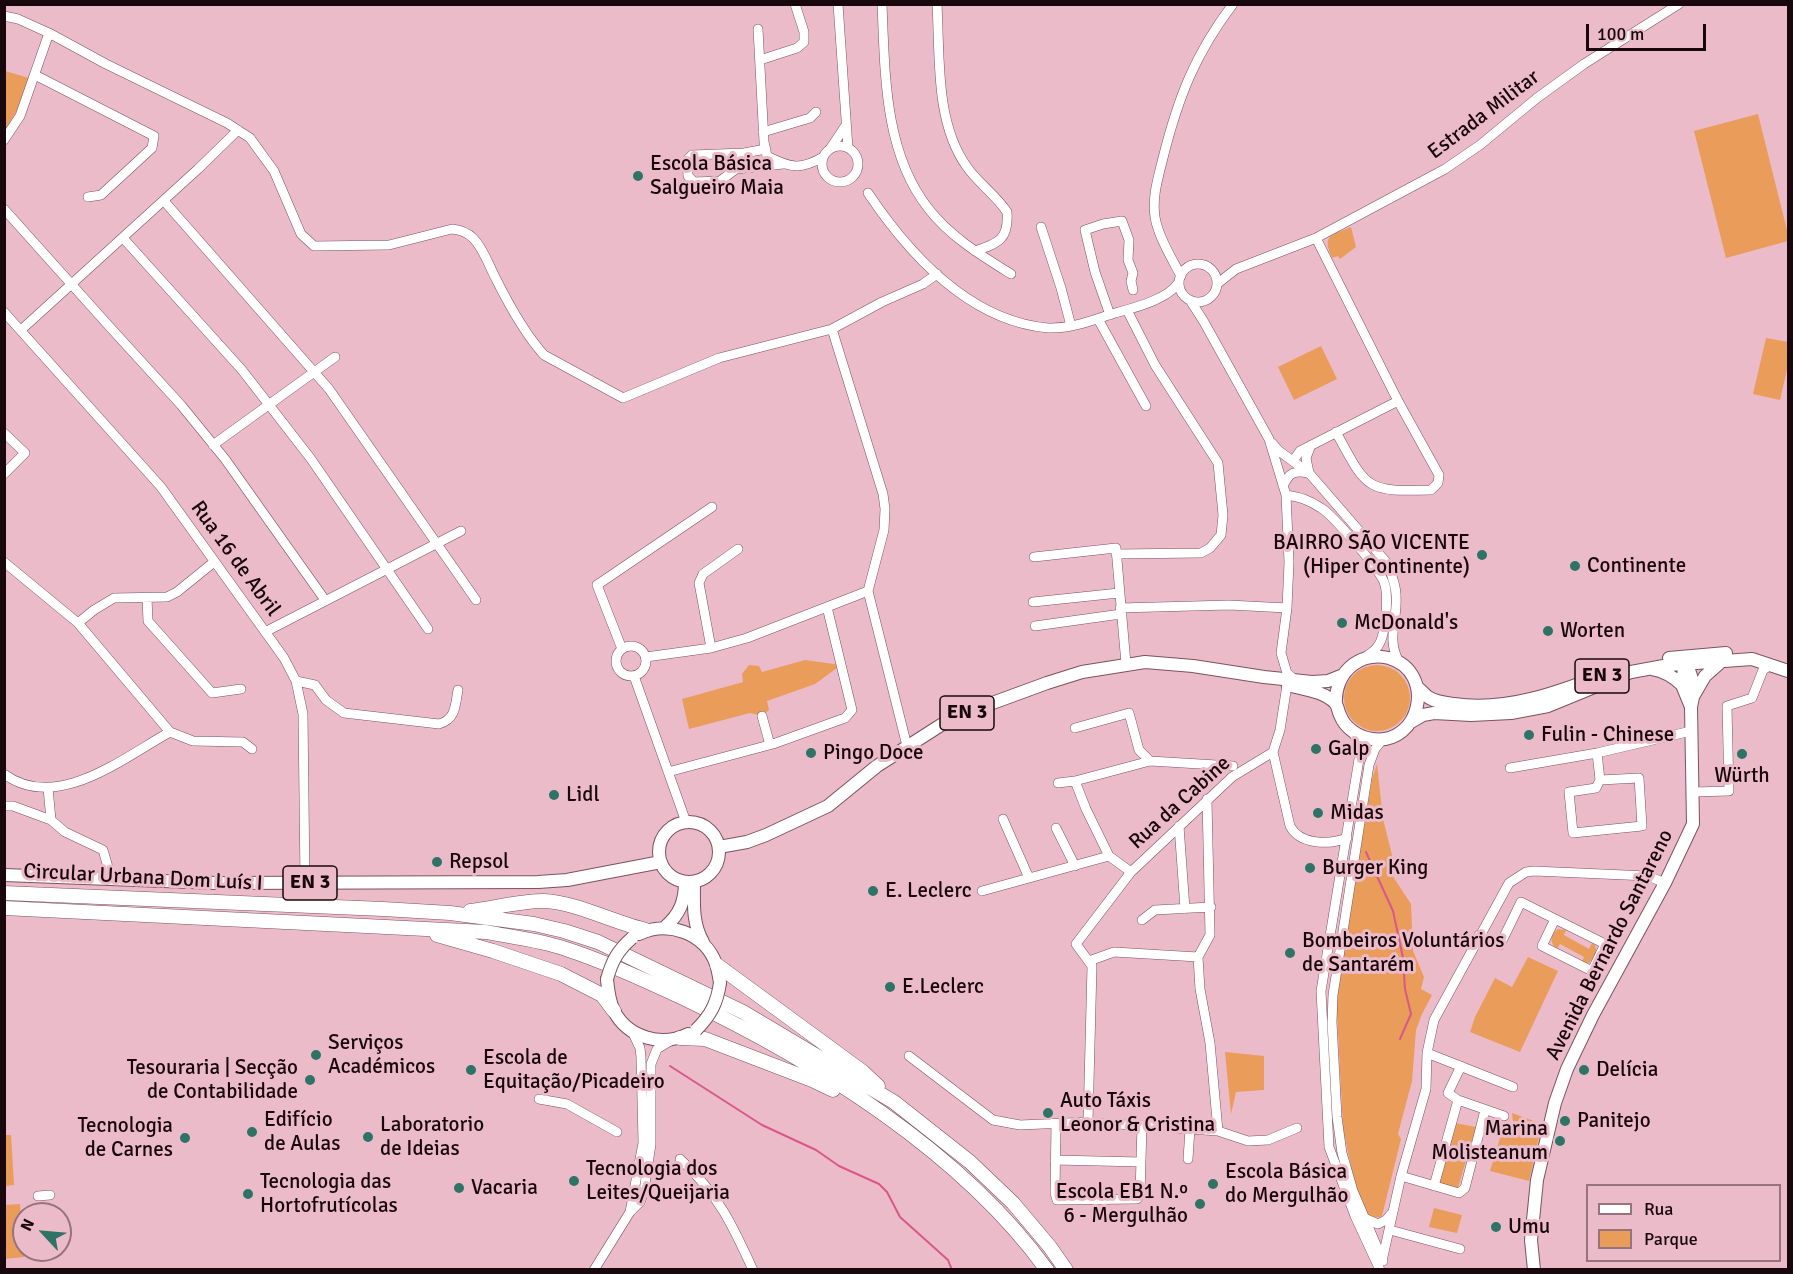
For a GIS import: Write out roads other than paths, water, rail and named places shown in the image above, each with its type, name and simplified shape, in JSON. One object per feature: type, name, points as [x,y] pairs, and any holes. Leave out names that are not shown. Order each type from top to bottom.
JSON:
[{"type":"highway","name":"Circular Urbana Dom Luís I","points":[[4,893],[383,909],[450,914],[534,924],[598,942],[743,1012],[894,1102],[970,1162],[1013,1203],[1066,1269]]},
{"type":"highway","points":[[450,914],[544,901],[567,905],[624,925],[646,930]]},
{"type":"highway","name":"Circular Urbana Dom Luís I","points":[[4,908],[486,932],[565,948],[633,975],[731,1021],[874,1107],[955,1171],[994,1207],[1047,1269]]},
{"type":"highway","points":[[408,929],[464,942],[561,974],[602,995],[614,1011]]},
{"type":"highway","points":[[717,965],[863,1072],[894,1102]]},
{"type":"highway","points":[[676,1039],[705,1039],[812,1080],[874,1107]]},
{"type":"main road","name":"EN 3","points":[[1399,662],[1412,675],[1418,687],[1428,698],[1462,705],[1530,700],[1635,663],[1754,652],[1773,658],[1788,670]]},
{"type":"main road","points":[[1362,660],[1383,657],[1399,662]]},
{"type":"main road","name":"EN 3","points":[[1383,739],[1399,734],[1423,715],[1510,713],[1548,706],[1632,672],[1685,660],[1752,659],[1788,670]]},
{"type":"main road","name":"EN 3","points":[[719,848],[766,835],[822,809],[877,766],[941,725],[1047,682],[1126,663],[1162,662],[1291,682],[1328,681],[1343,675],[1351,666],[1362,660]]},
{"type":"main road","points":[[1682,685],[1685,660]]},
{"type":"main road","name":"Avenida Bernardo Santareno","points":[[1534,1269],[1531,1240],[1537,1180],[1555,1103],[1567,1069],[1593,1015],[1665,883],[1693,824],[1691,672],[1685,660]]},
{"type":"main road","points":[[1692,702],[1706,676],[1722,661]]},
{"type":"main road","points":[[1651,668],[1668,674],[1682,685]]},
{"type":"main road","points":[[1343,675],[1337,690],[1336,704],[1341,718],[1354,733],[1369,739],[1383,739]]},
{"type":"main road","name":"EN 3","points":[[1291,682],[1325,696],[1336,704]]},
{"type":"main road","name":"Avenida Bernardo Santareno","points":[[1682,685],[1692,702]]},
{"type":"main road","points":[[1412,722],[1418,705],[1418,687]]},
{"type":"main road","points":[[697,822],[706,826],[714,833],[719,848],[718,863],[712,872],[704,878],[690,882],[669,874],[661,862],[662,839],[676,824],[697,822]]},
{"type":"main road","name":"EN 3","points":[[4,875],[216,883],[538,882],[567,880],[661,862]]},
{"type":"main road","points":[[665,927],[674,919],[683,904],[690,882]]},
{"type":"main road","points":[[690,882],[698,932],[709,950],[717,965],[720,983],[717,1001],[709,1017],[696,1030],[676,1039],[651,1039],[632,1031],[622,1022],[614,1011],[608,996],[607,979],[615,956],[632,938],[646,930],[665,927],[697,938],[709,950]]},
{"type":"street","points":[[760,60],[797,48],[804,42],[804,32],[795,4]]},
{"type":"street","points":[[766,149],[727,154],[692,155],[687,160],[688,176],[694,182],[720,181],[736,169],[783,164],[808,166],[838,182],[844,181],[857,169],[856,157],[848,148],[838,4]]},
{"type":"street","points":[[882,4],[888,97],[895,141],[908,176],[928,209],[975,251],[1011,274]]},
{"type":"street","points":[[937,4],[946,124],[967,168],[1008,212],[1005,235],[994,245],[975,251]]},
{"type":"street","points":[[1233,4],[1208,39],[1183,88],[1155,192],[1154,207],[1160,236],[1170,252],[1187,298],[1204,322],[1269,439],[1279,451],[1309,473],[1387,563],[1394,579],[1396,594],[1392,646],[1399,662]]},
{"type":"street","name":"Estrada Militar","points":[[1211,269],[1221,271],[1236,269],[1316,238],[1445,169],[1480,145],[1537,98],[1584,64],[1679,4]]},
{"type":"street","points":[[4,16],[18,19],[49,33],[106,64],[227,123],[250,138],[273,171],[301,234],[314,246],[389,245],[452,229],[463,230],[480,246],[534,345],[544,355],[623,398],[719,358],[832,329],[882,302],[923,284],[937,274]]},
{"type":"street","points":[[758,29],[763,132],[767,156],[783,164]]},
{"type":"street","points":[[4,140],[20,116],[49,33]]},
{"type":"street","points":[[35,75],[154,136],[152,148],[110,187],[101,195],[88,197]]},
{"type":"street","points":[[763,132],[810,118],[816,112]]},
{"type":"street","points":[[808,166],[823,158],[846,125]]},
{"type":"street","points":[[21,330],[164,201],[238,130]]},
{"type":"street","points":[[830,149],[848,148]]},
{"type":"street","points":[[727,154],[730,173]]},
{"type":"street","points":[[823,158],[822,168],[828,177]]},
{"type":"street","points":[[868,193],[894,230],[937,274],[988,311],[1006,319],[1049,328],[1071,326],[1098,319],[1164,296],[1175,289],[1190,266]]},
{"type":"street","points":[[164,201],[329,388],[476,600]]},
{"type":"street","points":[[4,209],[182,405],[325,600]]},
{"type":"street","points":[[1110,315],[1095,272],[1085,230],[1122,221],[1129,240],[1128,260],[1133,273],[1131,281],[1133,290]]},
{"type":"street","points":[[1041,227],[1071,326]]},
{"type":"street","points":[[123,238],[242,370],[269,404],[311,459],[429,629]]},
{"type":"street","points":[[1316,238],[1398,401],[1439,475],[1438,483],[1431,490],[1380,489],[1359,474],[1336,432]]},
{"type":"street","points":[[1170,252],[1181,262],[1190,266],[1203,265],[1211,269],[1215,275],[1217,284],[1205,309],[1204,322]]},
{"type":"street","name":"Estrada Militar","points":[[1217,284],[1236,269]]},
{"type":"street","points":[[1164,296],[1201,302],[1209,299]]},
{"type":"street","points":[[1116,554],[1201,553],[1210,548],[1221,535],[1222,515],[1218,463],[1155,365],[1127,310]]},
{"type":"street","name":"Rua 16 de Abril","points":[[4,312],[161,487],[284,658],[296,681],[303,714],[305,883]]},
{"type":"street","points":[[1098,319],[1146,406]]},
{"type":"street","points":[[832,329],[883,494],[884,530],[868,591],[907,746]]},
{"type":"street","points":[[213,445],[335,357]]},
{"type":"street","points":[[1279,451],[1288,453],[1299,451],[1398,401]]},
{"type":"street","points":[[4,433],[25,453],[4,474]]},
{"type":"street","points":[[1269,439],[1285,491]]},
{"type":"street","points":[[1309,473],[1306,458],[1311,445]]},
{"type":"street","points":[[1293,461],[1299,451]]},
{"type":"street","points":[[1309,473],[1294,472],[1288,475],[1285,491],[1289,562],[1287,608],[1281,653],[1291,682],[1274,752],[1290,826],[1300,838],[1337,846],[1344,854]]},
{"type":"street","points":[[1285,491],[1324,509],[1378,570],[1385,584],[1387,600],[1380,644],[1362,660]]},
{"type":"street","points":[[622,649],[597,585],[712,507]]},
{"type":"street","points":[[265,632],[461,531]]},
{"type":"street","points":[[1034,557],[1116,548],[1126,663]]},
{"type":"street","points":[[711,648],[699,583],[703,574],[738,549]]},
{"type":"street","points":[[4,562],[78,623],[170,732],[193,741],[243,742],[252,749]]},
{"type":"street","points":[[78,623],[93,610],[114,598],[167,597],[177,592],[214,562]]},
{"type":"street","points":[[646,657],[711,648],[747,638],[868,591]]},
{"type":"street","points":[[1033,602],[1119,593]]},
{"type":"street","points":[[147,598],[148,621],[212,693],[241,689]]},
{"type":"street","points":[[1035,626],[1121,611],[1229,605],[1287,608]]},
{"type":"street","points":[[669,772],[770,745],[845,718],[852,710],[827,607]]},
{"type":"street","points":[[636,647],[646,657],[643,671],[634,676],[624,675],[617,667],[617,657],[622,649],[636,647]]},
{"type":"street","points":[[1693,792],[1729,791],[1727,706],[1752,698],[1763,670],[1771,665]]},
{"type":"street","points":[[634,676],[686,822]]},
{"type":"street","points":[[296,681],[315,685],[326,700],[344,713],[439,724],[447,722],[454,715],[458,690]]},
{"type":"street","points":[[1075,728],[1129,713],[1139,750],[1150,761]]},
{"type":"street","points":[[762,716],[770,745]]},
{"type":"street","points":[[1510,768],[1597,753],[1691,731]]},
{"type":"street","points":[[4,774],[16,783],[48,788],[73,784],[94,776],[170,732]]},
{"type":"street","points":[[1354,733],[1359,748],[1359,759],[1321,991],[1329,1148],[1364,1236],[1382,1266]]},
{"type":"street","points":[[1382,1266],[1342,1153],[1337,1117],[1332,1022],[1333,995],[1369,765],[1375,749],[1383,739]]},
{"type":"street","name":"Rua da Cabine","points":[[1089,961],[1076,944],[1131,872],[1242,770],[1274,752]]},
{"type":"street","points":[[1597,753],[1600,780],[1594,789],[1569,792],[1573,833],[1642,826],[1639,778],[1600,780]]},
{"type":"street","points":[[1058,783],[1075,781],[1150,761],[1233,766]]},
{"type":"street","points":[[1075,781],[1109,856],[1131,872]]},
{"type":"street","points":[[48,788],[51,820]]},
{"type":"street","points":[[1207,800],[1210,935],[1198,957],[1200,989],[1210,1043],[1218,1131]]},
{"type":"street","points":[[4,806],[14,806],[51,820],[65,832],[103,850],[108,867],[107,879]]},
{"type":"street","points":[[1004,819],[1029,878]]},
{"type":"street","points":[[1179,826],[1185,909]]},
{"type":"street","points":[[1056,828],[1075,866]]},
{"type":"street","points":[[1324,842],[1347,838]]},
{"type":"street","points":[[982,891],[1109,856]]},
{"type":"street","points":[[1382,1266],[1401,1176],[1426,1089],[1427,1053],[1434,1020],[1509,883],[1527,872],[1648,876],[1665,883]]},
{"type":"street","points":[[1479,935],[1500,945],[1521,902],[1556,919],[1605,944],[1592,970],[1542,946],[1556,919]]},
{"type":"street","points":[[1142,920],[1155,910],[1211,907]]},
{"type":"street","points":[[1088,1122],[1092,966],[1089,961],[1114,952],[1198,957]]},
{"type":"street","points":[[594,1269],[630,1212],[640,1202],[644,1191],[647,1144],[646,1090],[640,1048],[632,1031]]},
{"type":"street","points":[[646,1090],[651,1064],[657,1049],[676,1039]]},
{"type":"street","points":[[1427,1053],[1513,1087]]},
{"type":"street","points":[[909,1056],[993,1120],[1020,1125],[1088,1122],[1218,1131],[1248,1141],[1268,1140],[1297,1128]]},
{"type":"street","points":[[1461,1066],[1448,1093],[1458,1100],[1504,1116]]},
{"type":"street","points":[[539,1099],[567,1104],[617,1132]]},
{"type":"street","points":[[1434,1186],[1458,1100]]},
{"type":"street","points":[[1401,1176],[1458,1193],[1465,1188],[1485,1110]]},
{"type":"street","points":[[1056,1124],[1055,1193],[1058,1200],[1137,1199],[1140,1195],[1143,1125]]},
{"type":"street","points":[[1188,1159],[1190,1129]]},
{"type":"street","points":[[680,1159],[699,1178],[727,1214],[753,1269]]},
{"type":"street","points":[[1056,1160],[1141,1162]]},
{"type":"street","points":[[38,1196],[50,1195]]},
{"type":"street","points":[[1363,1217],[1378,1224],[1386,1220],[1393,1211]]},
{"type":"street","points":[[1390,1230],[1460,1249]]},
{"type":"waterway","points":[[1366,852],[1393,911],[1403,958],[1405,989],[1411,1014],[1400,1039]]},
{"type":"waterway","points":[[670,1066],[762,1125],[816,1150],[839,1166],[879,1184],[887,1192],[900,1217],[948,1260],[952,1270]]},
{"type":"place","name":"Escola Básica Salgueiro Maia","points":[[638,176]]},
{"type":"place","name":"BAIRRO SÃO VICENTE (Hiper Continente)","points":[[1482,555]]},
{"type":"place","name":"Continente","points":[[1575,566]]},
{"type":"place","name":"McDonald's","points":[[1342,623]]},
{"type":"place","name":"Worten","points":[[1548,631]]},
{"type":"place","name":"Fulin - Chinese","points":[[1529,735]]},
{"type":"place","name":"Galp","points":[[1316,749]]},
{"type":"place","name":"Pingo Doce","points":[[811,753]]},
{"type":"place","name":"Würth","points":[[1742,754]]},
{"type":"place","name":"Lidl","points":[[554,795]]},
{"type":"place","name":"Midas","points":[[1318,813]]},
{"type":"place","name":"Repsol","points":[[437,862]]},
{"type":"place","name":"Burger King","points":[[1310,868]]},
{"type":"place","name":"E. Leclerc","points":[[873,891]]},
{"type":"place","name":"Bombeiros Voluntários de Santarém","points":[[1290,953]]},
{"type":"place","name":"E.Leclerc","points":[[890,987]]},
{"type":"place","name":"Serviços Académicos","points":[[316,1055]]},
{"type":"place","name":"Escola de Equitação/Picadeiro","points":[[471,1070]]},
{"type":"place","name":"Delícia","points":[[1584,1070]]},
{"type":"place","name":"Tesouraria | Secção de Contabilidade","points":[[310,1080]]},
{"type":"place","name":"Auto Táxis Leonor & Cristina","points":[[1048,1113]]},
{"type":"place","name":"Panitejo","points":[[1565,1121]]},
{"type":"place","name":"Edifício de Aulas","points":[[252,1132]]},
{"type":"place","name":"Laboratorio de Ideias","points":[[368,1137]]},
{"type":"place","name":"Tecnologia de Carnes","points":[[185,1138]]},
{"type":"place","name":"Marina Molisteanum","points":[[1560,1141]]},
{"type":"place","name":"Tecnologia dos Leites/Queijaria","points":[[574,1181]]},
{"type":"place","name":"Escola Básica do Mergulhão","points":[[1213,1184]]},
{"type":"place","name":"Vacaria","points":[[459,1188]]},
{"type":"place","name":"Tecnologia das Hortofrutícolas","points":[[248,1194]]},
{"type":"place","name":"Escola EB1 N.º 6 - Mergulhão","points":[[1200,1204]]},
{"type":"place","name":"Umu","points":[[1496,1227]]}]
